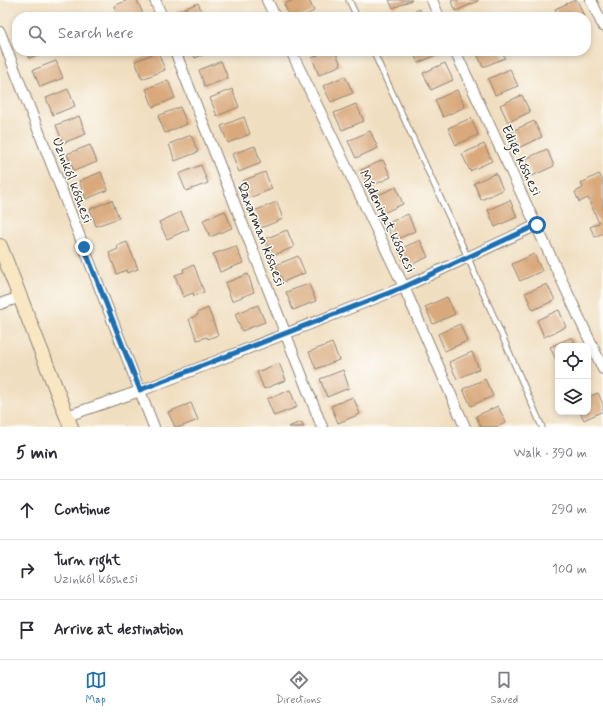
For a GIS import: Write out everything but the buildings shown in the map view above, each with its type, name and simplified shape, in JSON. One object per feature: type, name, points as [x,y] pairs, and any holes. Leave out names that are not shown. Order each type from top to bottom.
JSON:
[{"type":"main road","points":[[0,246],[69,421]]},
{"type":"street","points":[[155,0],[160,12]]},
{"type":"street","points":[[267,0],[273,12]]},
{"type":"street","points":[[432,0],[437,12]]},
{"type":"street","points":[[591,0],[603,26]]},
{"type":"street","name":"Uzınkól kóshesi","points":[[0,32],[154,427]]},
{"type":"street","name":"Qaxarman kóshesi","points":[[177,56],[322,427]]},
{"type":"street","name":"Mádeniyat kóshesi","points":[[293,56],[404,287],[465,427]]},
{"type":"street","name":"Edige kóshesi","points":[[457,56],[603,369]]},
{"type":"street","points":[[69,421],[140,390],[285,332],[404,287],[537,225]]},
{"type":"street","points":[[0,304],[20,297]]},
{"type":"lane","points":[[349,0],[355,12]]},
{"type":"lane","points":[[375,56],[468,258],[542,427]]},
{"type":"route","points":[[84,247],[140,390],[285,332],[404,287],[537,225]]}]
